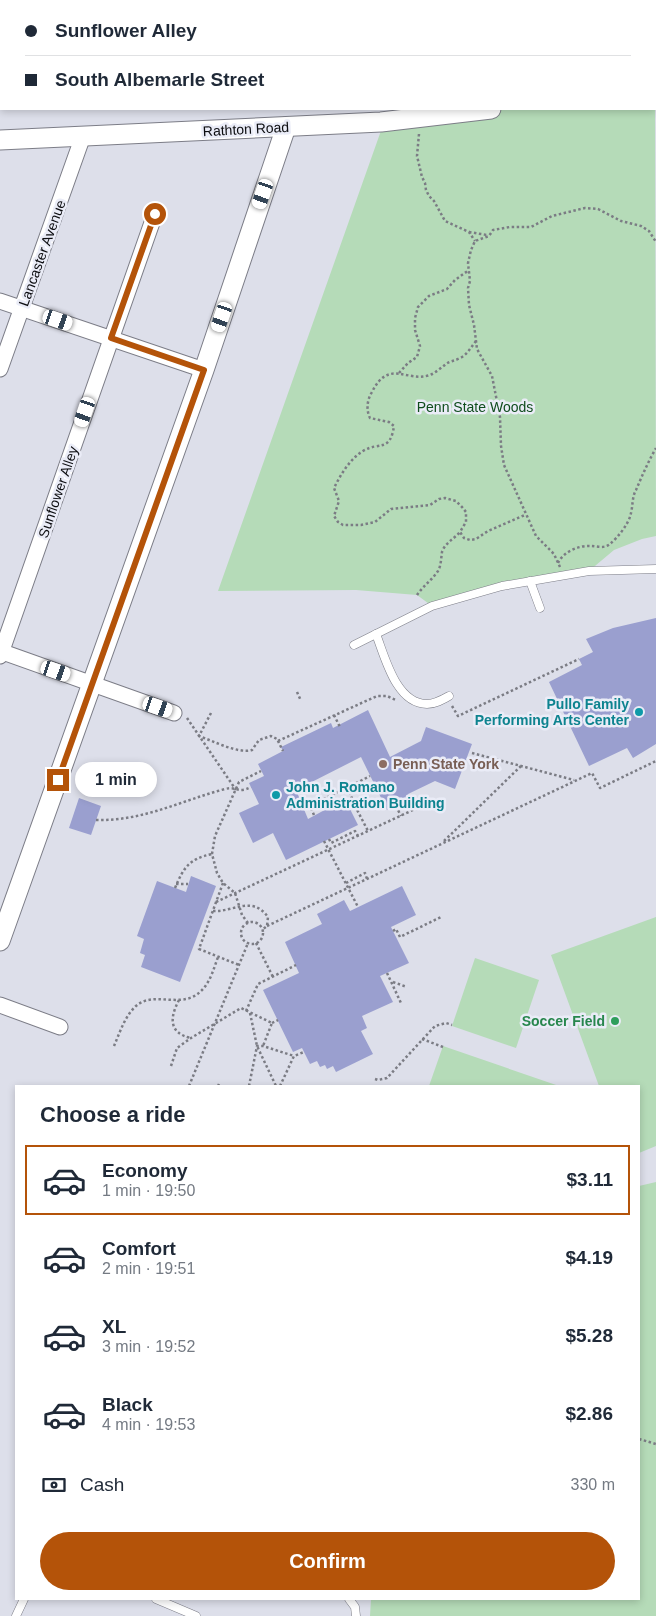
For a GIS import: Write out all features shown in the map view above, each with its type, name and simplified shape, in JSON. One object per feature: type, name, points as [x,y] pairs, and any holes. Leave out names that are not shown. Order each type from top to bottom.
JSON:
[{"type":"street","name":"Rathton Road","points":[[0,140],[381,122],[484,110]]},
{"type":"street","points":[[0,941],[204,370],[286,127]]},
{"type":"street","name":"Lancaster Avenue","points":[[0,369],[83,136]]},
{"type":"street","name":"Sunflower Alley","points":[[0,653],[155,214]]},
{"type":"street","points":[[0,300],[204,370]]},
{"type":"street","points":[[0,653],[179,714]]},
{"type":"street","points":[[0,1005],[60,1027]]},
{"type":"lane","points":[[354,645],[432,606],[502,586],[590,571],[656,569]]},
{"type":"lane","points":[[530,581],[540,608]]},
{"type":"lane","points":[[376,634],[392,675],[399,689],[406,696],[426,704],[449,696]]},
{"type":"lane","points":[[16,1616],[24,1600]]},
{"type":"lane","points":[[158,1600],[196,1616]]},
{"type":"lane","points":[[350,1600],[355,1607],[356,1616]]},
{"type":"path","points":[[420,118],[417,156],[429,196],[434,200],[445,221],[469,232],[489,236]]},
{"type":"path","points":[[656,242],[649,231],[642,226],[621,221],[598,209],[586,208],[552,216],[531,227],[510,227],[494,230],[489,236],[475,241],[468,263],[469,305],[477,349],[492,376],[500,417],[504,464],[536,536],[554,554],[558,563],[565,554],[578,548],[590,546],[606,547],[626,526],[631,513],[635,490],[656,448]]},
{"type":"path","points":[[469,232],[475,241]]},
{"type":"path","points":[[399,373],[408,362],[417,357],[420,346],[415,330],[415,318],[418,307],[429,296],[448,289],[469,270]]},
{"type":"path","points":[[417,595],[439,570],[442,552],[446,544],[460,532],[466,522],[466,512],[456,502],[445,498],[430,504],[391,509],[375,522],[361,525],[343,525],[334,516],[339,501],[334,488],[340,475],[362,451],[388,443],[393,433],[394,426],[389,422],[370,418],[367,412],[368,403],[375,386],[388,374],[399,373],[420,377],[430,375],[451,361],[465,355],[476,341]]},
{"type":"path","points":[[460,532],[464,538],[476,539],[488,531],[526,515]]},
{"type":"path","points":[[446,709],[452,706],[458,716],[579,659]]},
{"type":"path","points":[[297,692],[301,701]]},
{"type":"path","points":[[278,741],[377,696],[387,696],[397,700]]},
{"type":"path","points":[[199,736],[211,713]]},
{"type":"path","points":[[179,714],[199,736],[236,790]]},
{"type":"path","points":[[334,716],[340,727]]},
{"type":"path","points":[[199,736],[240,750],[257,752]]},
{"type":"path","points":[[252,750],[259,740],[271,736],[278,741],[283,751]]},
{"type":"path","points":[[472,753],[576,781]]},
{"type":"path","points":[[262,929],[592,773],[600,788],[656,761]]},
{"type":"path","points":[[441,844],[521,766]]},
{"type":"path","points":[[248,923],[238,906],[235,893],[223,883],[217,873],[212,854],[215,836],[239,782],[261,771]]},
{"type":"path","points":[[314,816],[310,806],[370,776]]},
{"type":"path","points":[[96,820],[113,820],[148,814],[227,789],[242,792],[251,787]]},
{"type":"path","points":[[346,788],[368,832]]},
{"type":"path","points":[[396,806],[401,816]]},
{"type":"path","points":[[216,902],[415,809]]},
{"type":"path","points":[[329,839],[331,843],[355,831],[358,836]]},
{"type":"path","points":[[324,841],[358,907]]},
{"type":"path","points":[[188,884],[176,886],[182,872],[190,862],[201,856],[212,854]]},
{"type":"path","points":[[346,883],[365,873],[367,879]]},
{"type":"path","points":[[223,883],[199,949],[239,965]]},
{"type":"path","points":[[213,912],[222,912],[242,905],[252,906],[265,912],[268,917],[267,926]]},
{"type":"path","points":[[393,930],[396,929],[400,937],[441,916]]},
{"type":"path","points":[[248,923],[258,924],[262,929],[263,936],[256,943],[248,943],[241,935],[242,928],[248,923]]},
{"type":"path","points":[[189,1085],[248,943]]},
{"type":"path","points":[[256,943],[273,976]]},
{"type":"path","points":[[114,1046],[128,1015],[137,1005],[150,999],[179,1000],[194,997],[202,991],[208,981],[218,957]]},
{"type":"path","points":[[246,1010],[258,984],[296,965]]},
{"type":"path","points":[[387,973],[402,1003]]},
{"type":"path","points":[[391,982],[407,987]]},
{"type":"path","points":[[179,1000],[174,1008],[172,1022],[175,1030],[182,1036],[191,1038]]},
{"type":"path","points":[[171,1066],[177,1048],[241,1008],[272,1023]]},
{"type":"path","points":[[250,1013],[257,1046],[276,1085]]},
{"type":"path","points":[[263,1046],[272,1023],[278,1020]]},
{"type":"path","points":[[375,1079],[386,1078],[435,1026],[446,1023],[452,1025]]},
{"type":"path","points":[[422,1039],[443,1047]]},
{"type":"path","points":[[257,1046],[263,1046],[294,1056],[304,1052]]},
{"type":"path","points":[[250,1085],[257,1046]]},
{"type":"path","points":[[280,1085],[294,1056]]},
{"type":"path","points":[[640,1439],[656,1444]]},
{"type":"green space","name":"Penn State Woods","points":[[484,110],[655,110],[656,536],[642,539],[614,550],[589,571],[502,586],[432,606],[417,595],[356,590],[218,591],[383,125]]},
{"type":"green space","name":"Soccer Field","points":[[656,917],[656,1146],[640,1153],[640,1085],[599,1085],[551,955]]},
{"type":"green space","points":[[475,958],[539,980],[516,1048],[452,1026]]},
{"type":"green space","points":[[443,1046],[556,1085],[429,1085]]},
{"type":"green space","points":[[656,1182],[656,1616],[370,1616],[371,1600],[640,1600],[640,1186]]},
{"type":"building","points":[[656,618],[656,744],[633,758],[627,748],[589,766],[549,682],[582,665],[579,659],[593,652],[586,639],[613,628]]},
{"type":"building","points":[[368,710],[390,757],[421,741],[426,727],[472,744],[455,789],[435,781],[408,794],[410,799],[387,810],[361,757],[296,790],[308,819],[345,799],[358,825],[286,860],[273,833],[253,843],[239,813],[259,804],[249,783],[264,776],[258,764],[283,751],[281,747],[331,723],[333,728]]},
{"type":"building","points":[[79,798],[101,806],[91,835],[69,828]]},
{"type":"building","points":[[191,876],[216,886],[180,982],[141,967],[145,955],[140,953],[144,939],[137,936],[157,881],[186,892]]},
{"type":"building","points":[[402,886],[416,915],[391,927],[409,963],[380,976],[393,1002],[362,1016],[367,1028],[361,1031],[373,1054],[336,1072],[333,1066],[327,1069],[325,1065],[320,1067],[317,1061],[310,1064],[302,1048],[293,1052],[263,990],[299,973],[285,942],[322,924],[317,914],[344,900],[350,911]]},
{"type":"place","name":"Pullo Family Performing Arts Center","points":[[639,712]]},
{"type":"place","name":"Penn State York","points":[[383,764]]},
{"type":"place","name":"John J. Romano Administration Building","points":[[276,795]]},
{"type":"place","name":"Soccer Field","points":[[615,1021]]},
{"type":"route","points":[[58,780],[204,370],[111,338],[155,214]]}]
